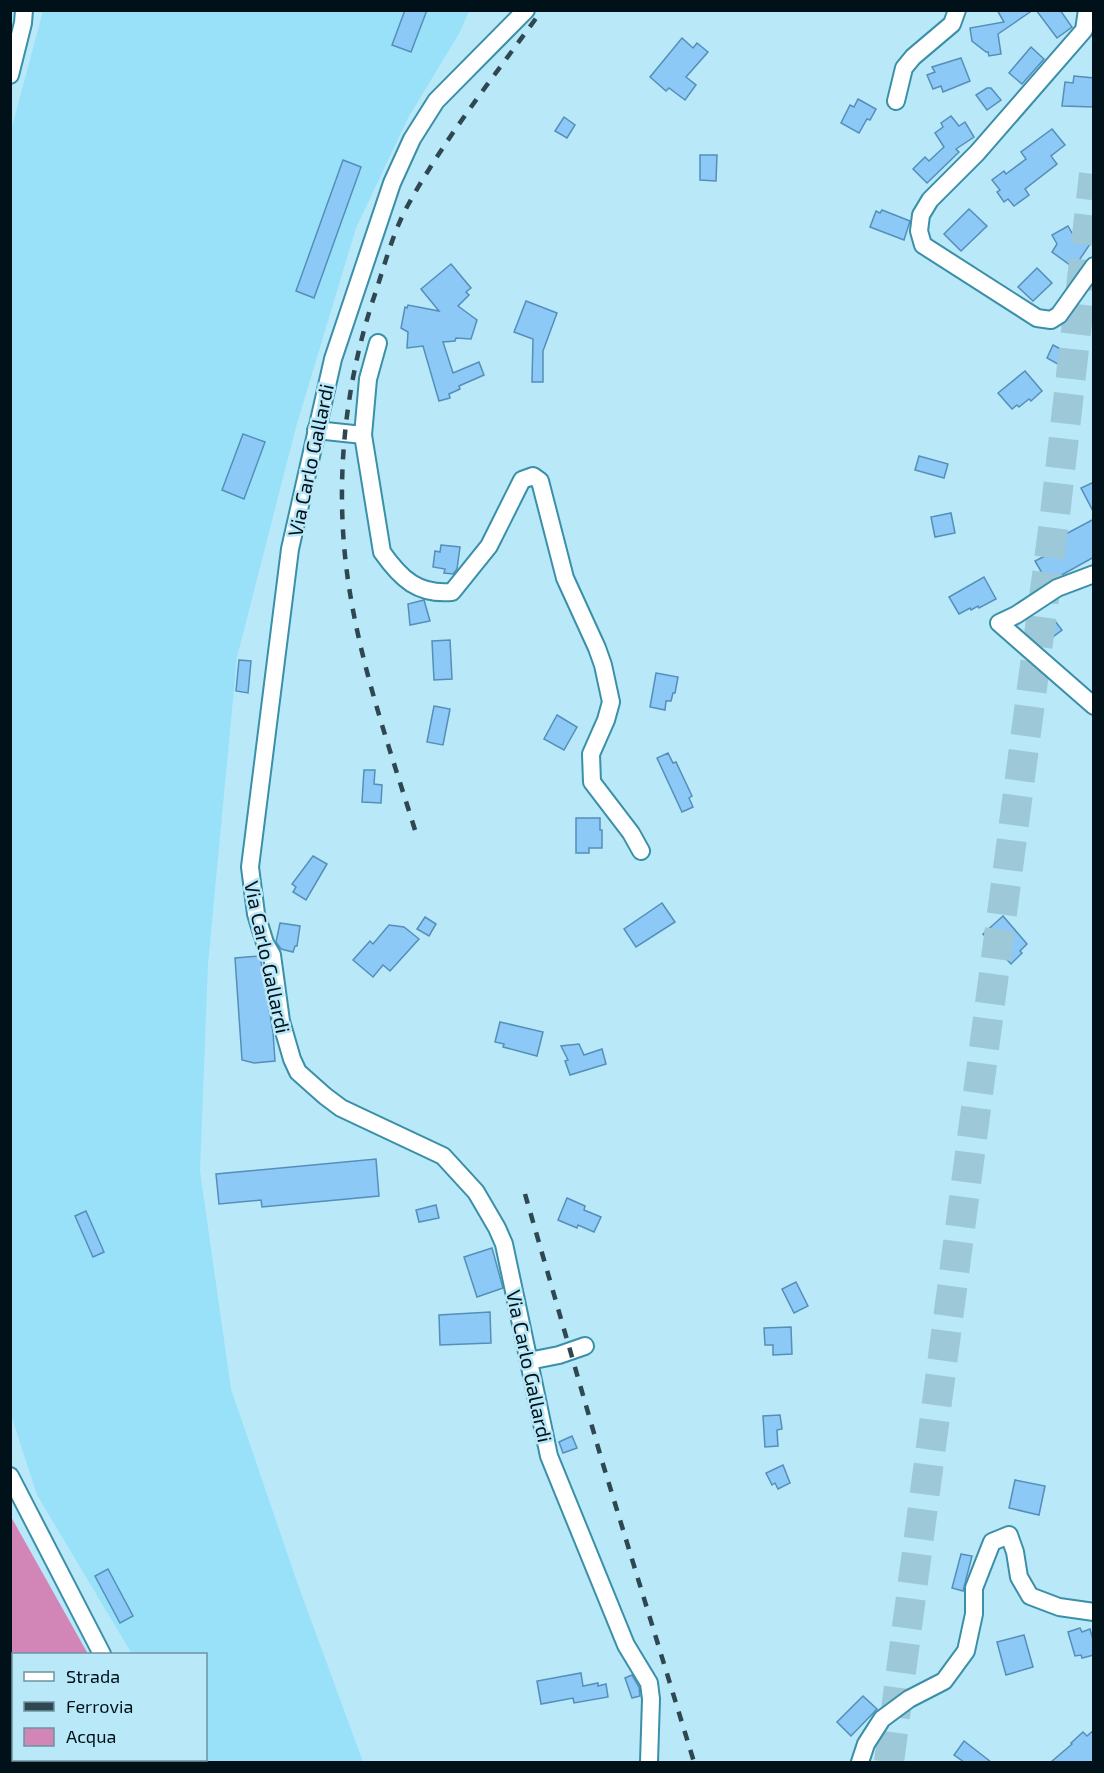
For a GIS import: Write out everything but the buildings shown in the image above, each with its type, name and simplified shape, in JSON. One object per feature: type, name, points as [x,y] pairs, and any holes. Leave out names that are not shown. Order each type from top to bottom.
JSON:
[{"type":"street","points":[[10,23],[17,10]]},
{"type":"street","points":[[12,67],[24,10]]},
{"type":"street","name":"Via Carlo Gallardi","points":[[526,10],[436,101],[412,139],[392,183],[333,359],[291,549],[250,867],[255,914],[265,943],[272,955],[281,1021],[298,1072],[341,1108],[443,1156],[476,1192],[497,1228],[504,1244],[549,1456],[626,1645],[649,1683],[651,1699],[649,1762]]},
{"type":"street","points":[[897,101],[903,68],[952,24],[957,10]]},
{"type":"street","points":[[1087,10],[1084,30],[977,153],[930,200],[921,215],[918,231],[923,245],[1037,318],[1051,320],[1059,315],[1094,266]]},
{"type":"street","points":[[378,343],[368,379],[363,435],[382,552],[391,565],[419,589],[445,593],[455,590],[489,546],[522,480],[533,476],[540,481],[565,578],[600,657],[611,702],[591,754],[591,782],[631,833],[641,851]]},
{"type":"street","points":[[316,430],[363,435]]},
{"type":"street","points":[[1094,574],[1058,588],[999,623],[1094,706]]},
{"type":"street","points":[[529,1361],[559,1355],[585,1346]]},
{"type":"street","points":[[10,1476],[101,1653]]},
{"type":"street","points":[[860,1762],[867,1744],[882,1719],[909,1699],[944,1681],[966,1651],[974,1614],[974,1588],[992,1542],[1009,1535],[1015,1552],[1018,1577],[1030,1596],[1059,1607],[1094,1612]]},
{"type":"shaded area","points":[[43,11],[469,11],[460,32],[408,118],[356,228],[296,427],[237,657],[208,964],[200,1171],[231,1389],[296,1579],[363,1762],[196,1762],[207,1761],[207,1653],[131,1653],[37,1495],[11,1415],[10,134]]},
{"type":"water","points":[[10,1515],[87,1653],[12,1653],[12,1761],[156,1762],[11,1762]]},
{"type":"tunnel","points":[[889,1762],[1055,515],[1094,174]]},
{"type":"railway","points":[[415,830],[362,653],[348,581],[342,513],[342,481],[351,386],[366,324],[403,215],[455,130],[542,10]]},
{"type":"railway","points":[[525,1194],[602,1461],[694,1762]]}]
